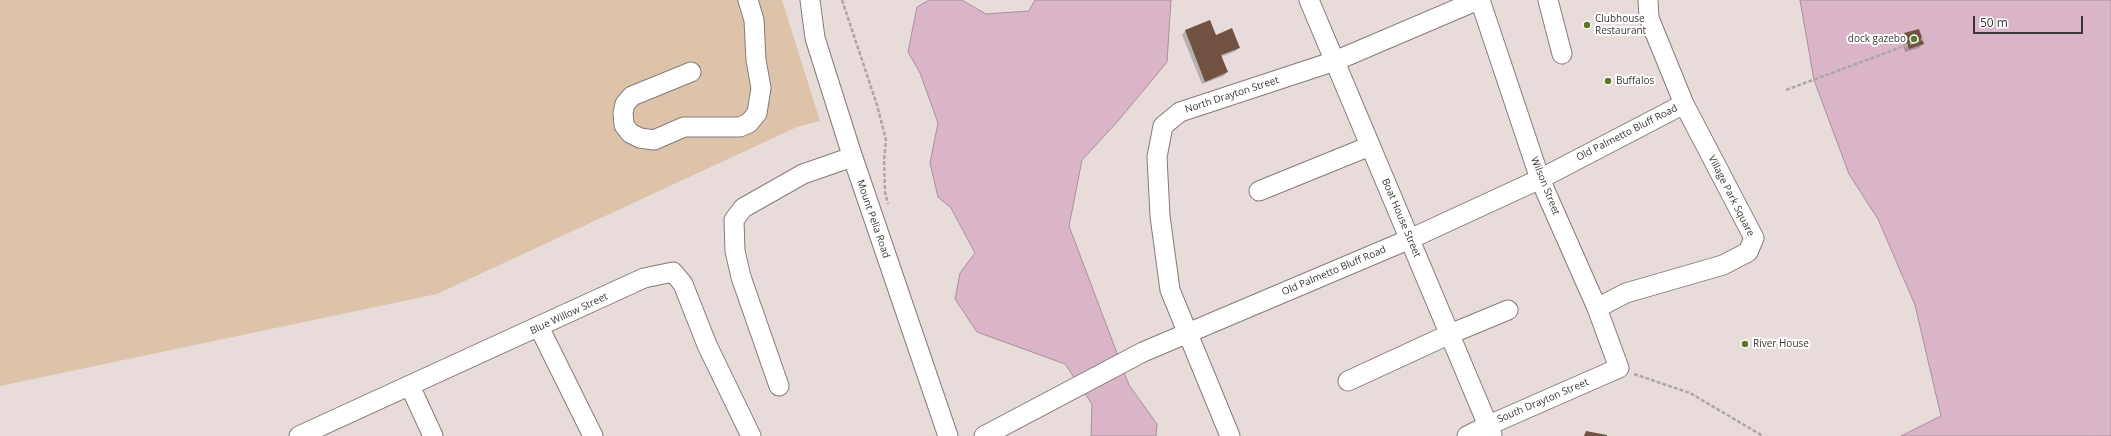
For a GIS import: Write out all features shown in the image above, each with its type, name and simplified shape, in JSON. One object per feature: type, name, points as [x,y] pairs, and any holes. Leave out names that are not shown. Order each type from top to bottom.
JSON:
[{"type":"street","points":[[691,72],[632,96],[625,104],[623,113],[624,125],[630,133],[640,138],[654,140],[684,127],[740,127],[749,123],[756,113],[760,88],[756,60],[754,20],[748,0]]},
{"type":"street","name":"Mount Pelia Road","points":[[810,0],[815,38],[852,158],[948,436]]},
{"type":"street","name":"Boat House Street","points":[[1309,0],[1491,430]]},
{"type":"street","name":"North Drayton Street","points":[[1186,333],[1170,290],[1160,216],[1157,157],[1163,126],[1180,112],[1335,61],[1479,0]]},
{"type":"street","name":"Wilson Street","points":[[1479,0],[1540,179],[1597,308],[1619,368]]},
{"type":"street","points":[[1548,0],[1562,54]]},
{"type":"street","points":[[1648,0],[1649,18],[1684,104]]},
{"type":"street","name":"Old Palmetto Bluff Road","points":[[984,436],[1143,352],[1410,239],[1540,179],[1684,104]]},
{"type":"street","name":"Village Park Square","points":[[1597,308],[1626,293],[1723,265],[1748,252],[1754,238],[1684,104]]},
{"type":"street","points":[[1259,191],[1370,146]]},
{"type":"street","points":[[780,386],[741,278],[735,251],[734,220],[743,208],[803,174],[852,158]]},
{"type":"street","name":"Blue Willow Street","points":[[299,436],[644,278],[673,272],[683,284],[707,345],[751,436]]},
{"type":"street","points":[[1348,380],[1450,334],[1508,310]]},
{"type":"street","points":[[539,327],[593,436]]},
{"type":"street","points":[[1186,333],[1230,436]]},
{"type":"street","name":"South Drayton Street","points":[[1467,436],[1491,430],[1619,368]]},
{"type":"street","points":[[410,386],[433,436]]},
{"type":"path","points":[[842,0],[877,105],[886,140],[884,160],[885,192],[888,206]]},
{"type":"path","points":[[1786,90],[1923,40]]},
{"type":"path","points":[[1619,368],[1690,393],[1763,436]]},
{"type":"shaded area","points":[[0,0],[782,0],[820,121],[797,127],[437,294],[0,386]]},
{"type":"shaded area","points":[[929,0],[962,0],[986,14],[1029,11],[1035,0],[1171,0],[1167,62],[1118,121],[1082,160],[1069,226],[1129,385],[1157,424],[1156,436],[1091,436],[1092,404],[1065,364],[977,332],[955,299],[960,273],[975,253],[951,208],[938,197],[930,163],[938,123],[920,73],[908,52],[917,7]]},
{"type":"shaded area","points":[[1800,0],[2111,0],[2111,436],[1901,436],[1941,416],[1915,305],[1878,219],[1849,174],[1814,80]]},
{"type":"building","points":[[1210,20],[1216,35],[1232,28],[1240,48],[1221,55],[1228,72],[1205,82],[1185,30]]},
{"type":"building","name":"dock gazebo","points":[[1919,29],[1924,44],[1909,49],[1904,33]]},
{"type":"building","points":[[1586,431],[1607,435],[1607,436],[1584,436]]},
{"type":"place","name":"Clubhouse Restaurant","points":[[1587,25]]},
{"type":"place","name":"dock gazebo","points":[[1914,39]]},
{"type":"place","name":"Buffalos","points":[[1608,81]]},
{"type":"place","name":"River House","points":[[1745,344]]}]
